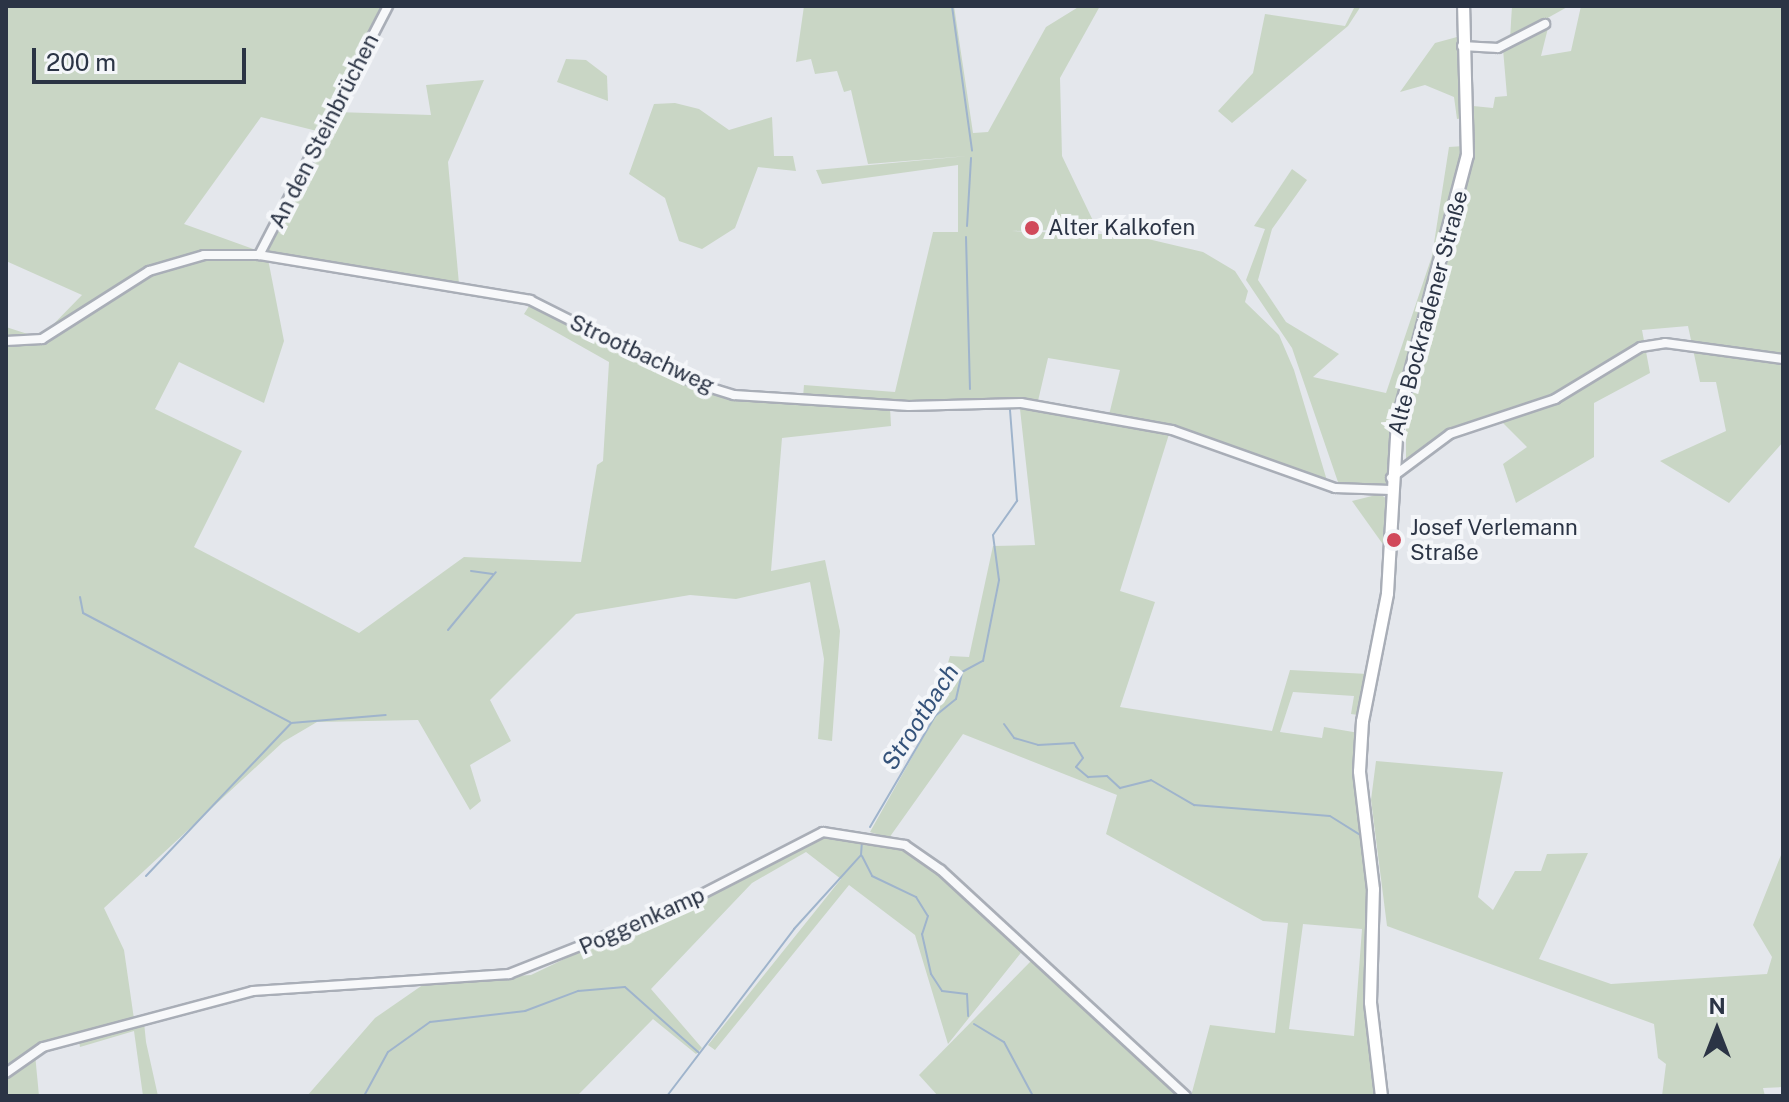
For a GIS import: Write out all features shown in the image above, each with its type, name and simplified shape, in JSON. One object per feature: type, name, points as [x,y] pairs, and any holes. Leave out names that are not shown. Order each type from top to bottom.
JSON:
[{"type":"street","name":"An den Steinbrüchen","points":[[259,255],[388,6]]},
{"type":"street","name":"Alte Bockradener Straße","points":[[1381,1096],[1370,1002],[1373,889],[1359,771],[1387,593],[1390,484],[1403,398],[1462,184],[1468,129],[1462,46],[1463,6]]},
{"type":"street","points":[[1462,46],[1498,48],[1545,24]]},
{"type":"street","name":"Strootbachweg","points":[[6,341],[42,339],[149,271],[204,255],[259,255],[530,300],[695,383],[734,395],[922,407],[1021,403],[1172,430],[1335,488],[1390,484]]},
{"type":"street","points":[[1390,484],[1450,434],[1555,399],[1641,347],[1665,343],[1783,359]]},
{"type":"street","name":"Poggenkamp","points":[[6,1073],[43,1047],[253,991],[523,970],[671,910],[823,832],[905,845],[941,870],[1186,1096]]},
{"type":"green space","points":[[6,6],[386,6],[321,132],[261,117],[184,224],[259,251],[204,257],[268,259],[284,341],[264,403],[179,362],[155,409],[242,451],[194,547],[359,633],[464,557],[581,562],[597,465],[603,461],[609,362],[524,314],[531,303],[705,389],[890,407],[891,426],[782,438],[771,571],[825,560],[840,631],[832,741],[818,739],[824,659],[810,582],[736,599],[690,595],[576,614],[490,700],[511,741],[470,765],[481,801],[470,810],[418,720],[317,722],[283,742],[104,908],[124,950],[134,1019],[36,1047],[6,1070],[6,327],[40,338],[82,295],[6,261]]},
{"type":"green space","points":[[804,6],[954,6],[973,133],[988,132],[1046,27],[1080,6],[1100,6],[1060,78],[1062,156],[1097,229],[1011,231],[1131,235],[1203,252],[1235,271],[1248,291],[1245,302],[1279,335],[1294,370],[1328,484],[1167,424],[1109,415],[1120,370],[1048,358],[1038,401],[949,406],[803,397],[804,385],[895,392],[933,232],[958,232],[958,165],[822,184],[816,170],[968,156],[868,164],[851,90],[844,92],[837,71],[815,74],[811,59],[796,62]]},
{"type":"green space","points":[[1355,6],[1361,6],[1348,26],[1232,123],[1218,111],[1253,73],[1265,14],[1345,26]]},
{"type":"green space","points":[[1512,6],[1569,6],[1510,39]]},
{"type":"green space","points":[[1581,6],[1783,6],[1783,442],[1729,503],[1660,461],[1726,431],[1716,382],[1700,382],[1688,326],[1642,330],[1650,373],[1594,403],[1594,457],[1516,503],[1503,464],[1527,447],[1501,421],[1557,401],[1449,432],[1406,466],[1406,402],[1461,208],[1473,106],[1493,108],[1495,97],[1507,96],[1503,49],[1549,24],[1541,56],[1571,51]]},
{"type":"green space","points":[[1457,37],[1463,118],[1457,119],[1454,97],[1425,85],[1400,92],[1435,43]]},
{"type":"green space","points":[[566,59],[586,60],[607,76],[608,101],[557,82]]},
{"type":"green space","points":[[484,80],[448,162],[459,284],[262,254],[336,112],[431,115],[426,85]]},
{"type":"green space","points":[[675,103],[699,109],[729,130],[772,117],[774,156],[793,156],[796,171],[758,167],[735,228],[702,249],[679,241],[665,198],[629,174],[654,104]]},
{"type":"green space","points":[[1464,146],[1391,439],[1387,487],[1339,485],[1292,348],[1246,280],[1265,229],[1254,226],[1292,169],[1307,180],[1272,229],[1258,280],[1286,322],[1339,354],[1313,377],[1386,393],[1432,256],[1449,147]]},
{"type":"green space","points":[[1020,409],[1170,431],[1120,591],[1155,602],[1120,707],[1272,731],[1290,670],[1368,674],[1358,715],[1351,714],[1354,696],[1293,692],[1280,732],[1322,738],[1324,727],[1359,733],[1378,1096],[1191,1096],[1210,1025],[1275,1033],[1288,923],[1263,921],[1106,834],[1117,795],[963,734],[889,838],[870,832],[929,727],[950,656],[969,657],[993,546],[1035,545]],"holes":[[[1303,924],[1362,929],[1354,1036],[1289,1029]]]},
{"type":"green space","points":[[1380,494],[1387,499],[1387,550],[1352,501]]},
{"type":"green space","points":[[1376,761],[1503,772],[1478,897],[1493,910],[1515,871],[1541,871],[1547,854],[1588,853],[1539,959],[1611,984],[1767,974],[1772,957],[1753,925],[1783,850],[1783,1087],[1763,1088],[1765,1096],[1662,1096],[1666,1064],[1658,1058],[1654,1024],[1387,926],[1371,800]]},
{"type":"green space","points":[[822,835],[904,847],[1024,949],[948,1044],[915,935],[849,885],[715,1050],[708,1045],[841,879],[806,852],[752,883],[651,989],[702,1048],[696,1054],[653,1019],[579,1094],[307,1096],[375,1018],[427,982],[531,975]]},
{"type":"green space","points":[[1034,958],[1183,1096],[938,1096],[919,1075]]},
{"type":"green space","points":[[144,1022],[158,1096],[143,1096],[134,1031],[80,1047],[79,1041]]},
{"type":"green space","points":[[35,1054],[39,1096],[6,1096],[6,1077]]},
{"type":"waterway","name":"Strootbach","points":[[952,6],[972,151]]},
{"type":"waterway","name":"Strootbach","points":[[967,226],[971,158]]},
{"type":"waterway","name":"Strootbach","points":[[966,237],[970,389]]},
{"type":"waterway","name":"Strootbach","points":[[870,827],[935,716],[956,699],[962,672],[983,661],[999,580],[993,535],[1017,501],[1010,409],[999,408]]},
{"type":"waterway","points":[[471,571],[493,574]]},
{"type":"waterway","points":[[448,630],[496,572]]},
{"type":"waterway","points":[[80,597],[83,613],[290,722]]},
{"type":"waterway","points":[[146,876],[291,723],[386,715]]},
{"type":"waterway","points":[[1004,724],[1014,738],[1038,745],[1074,743],[1083,758],[1076,767],[1088,777],[1107,776],[1120,788],[1151,780],[1194,805],[1330,816],[1360,835]]},
{"type":"waterway","name":"Strootbach","points":[[667,1096],[794,929],[861,855],[862,842]]},
{"type":"waterway","points":[[862,856],[872,876],[916,897],[928,916],[922,934],[931,974],[942,991],[967,994],[968,1016]]},
{"type":"waterway","points":[[364,1096],[388,1052],[430,1022],[525,1011],[578,991],[625,987],[699,1053]]},
{"type":"waterway","points":[[974,1024],[1004,1042],[1033,1096]]},
{"type":"place","name":"Alter Kalkofen","points":[[1032,228]]},
{"type":"place","name":"Josef Verlemann Straße","points":[[1394,540]]}]
